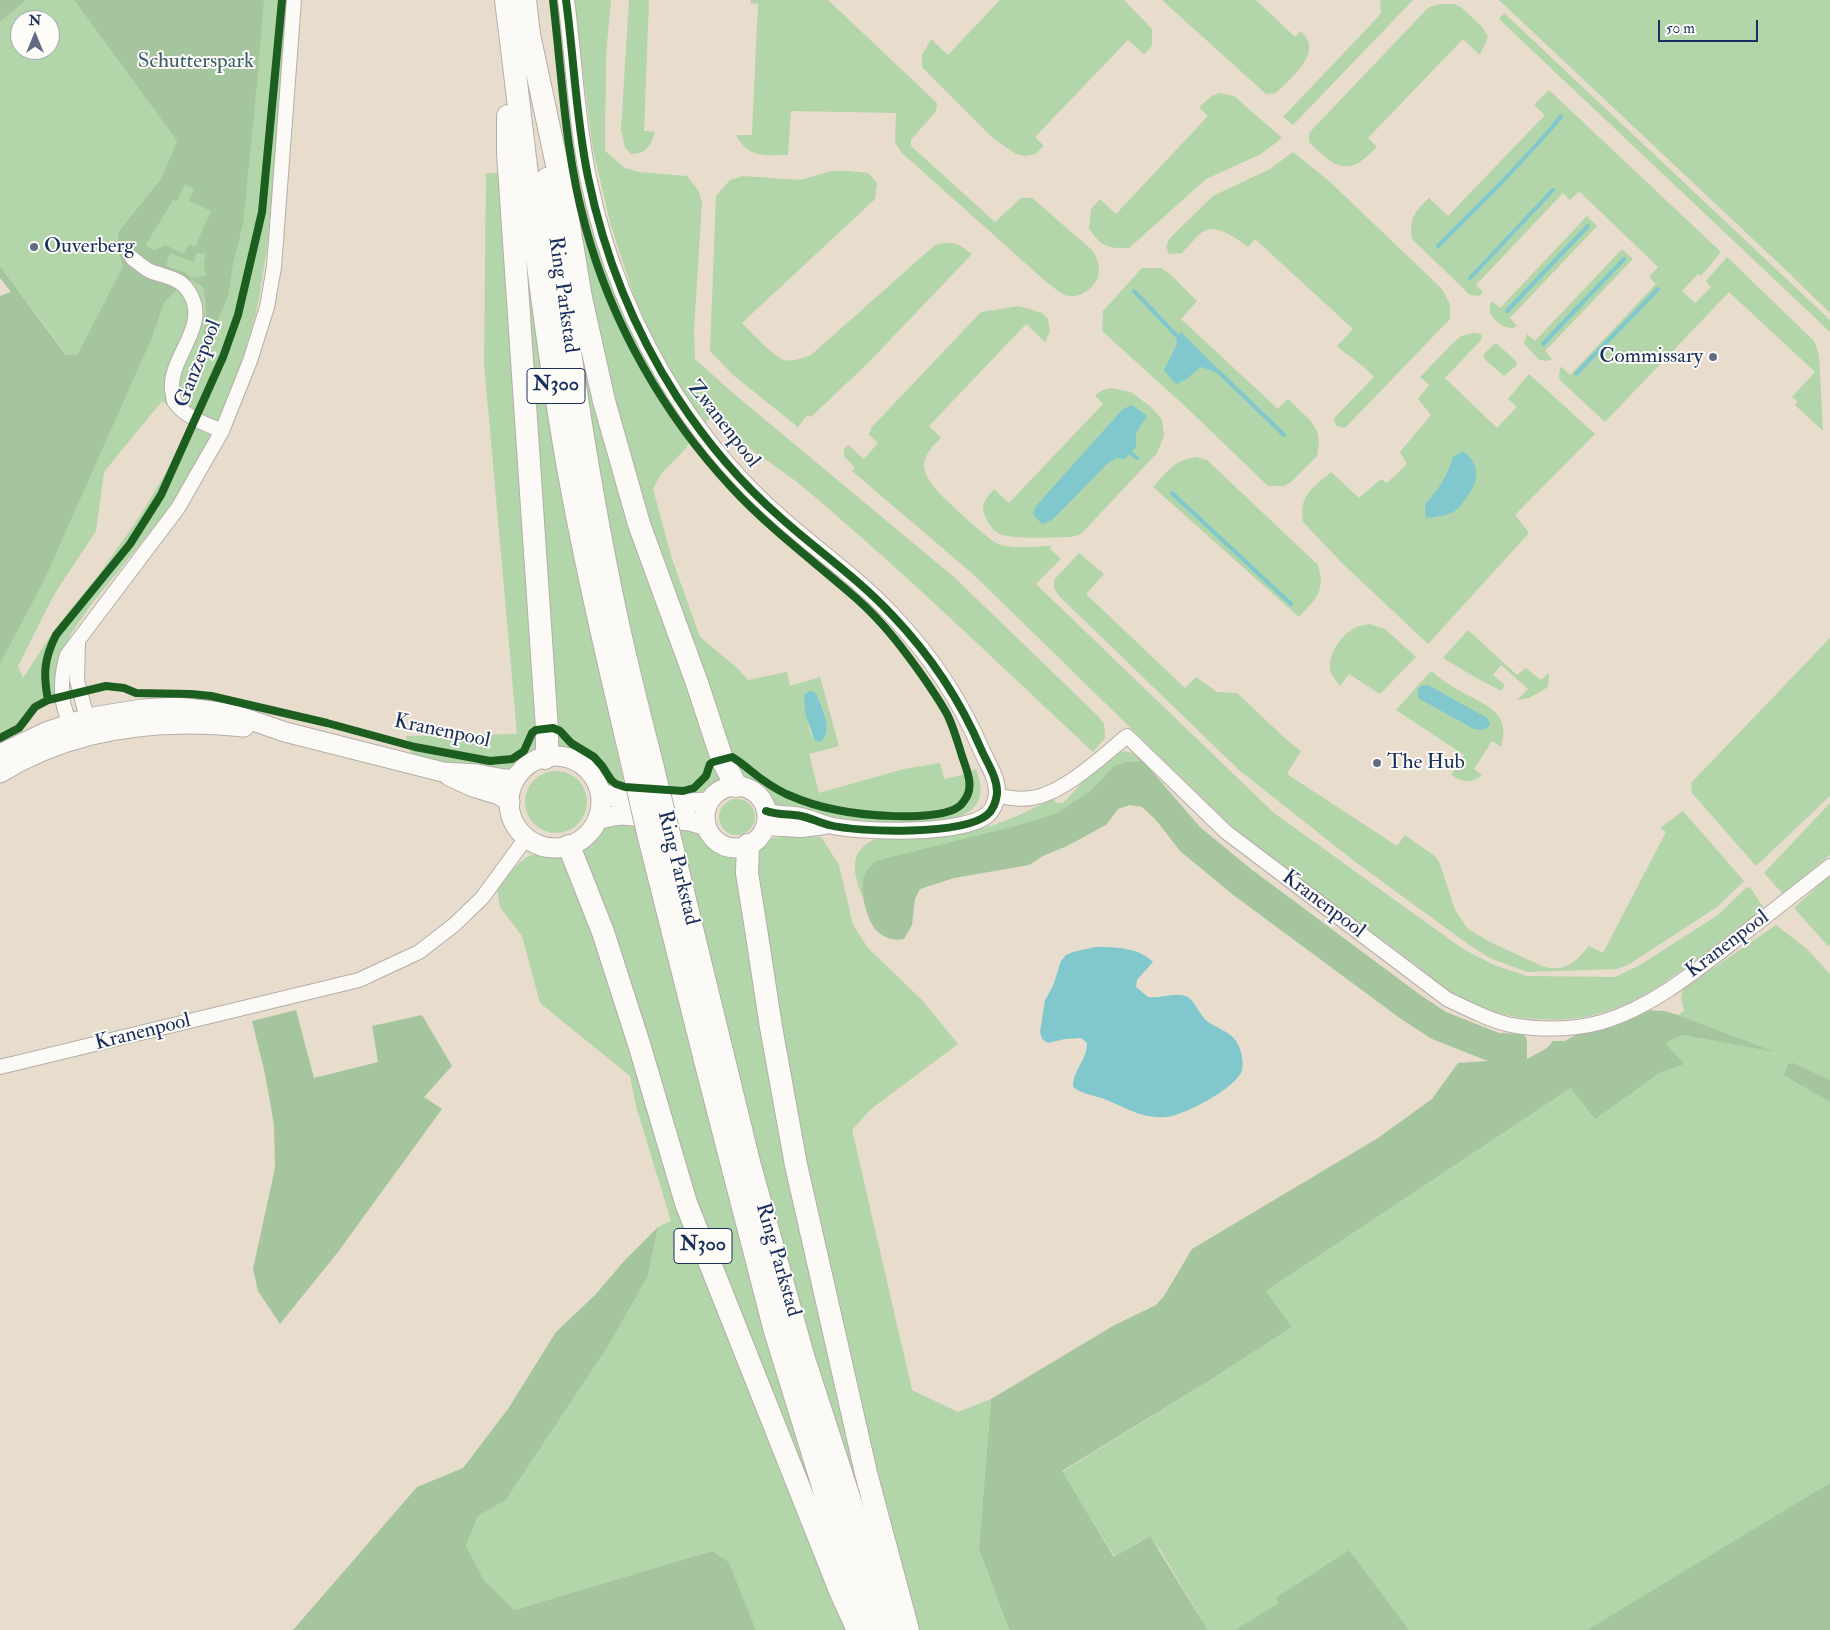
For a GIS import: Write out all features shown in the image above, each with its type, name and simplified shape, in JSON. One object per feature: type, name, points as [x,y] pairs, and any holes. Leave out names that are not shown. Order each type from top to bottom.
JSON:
[{"type":"highway","name":"N300","points":[[505,0],[508,152],[547,729],[547,752],[545,758]]},
{"type":"highway","name":"Ring Parkstad","points":[[505,0],[546,325],[569,472],[596,613],[643,768],[659,833],[804,1359],[892,1630]]},
{"type":"highway","name":"Ring Parkstad","points":[[525,0],[564,322],[596,512],[643,768]]},
{"type":"highway","name":"N300","points":[[528,30],[566,202],[581,298],[604,401],[639,524],[697,683],[722,760],[736,786]]},
{"type":"highway","name":"Ring Parkstad","points":[[659,833],[712,1091],[775,1331],[825,1493],[872,1630]]},
{"type":"highway","points":[[748,845],[747,868],[756,929],[771,1027],[796,1165],[866,1473],[908,1630]]},
{"type":"highway","name":"N300","points":[[569,846],[603,932],[639,1044],[686,1203],[858,1630]]},
{"type":"main road","name":"Kranenpool","points":[[80,726],[142,709],[194,708],[230,713],[285,732],[442,772],[515,779]]},
{"type":"main road","points":[[0,754],[35,737],[80,726]]},
{"type":"main road","points":[[0,773],[80,726]]},
{"type":"main road","points":[[545,758],[568,758],[581,764],[595,779],[600,792],[598,820],[589,834],[569,846],[551,848],[526,838],[518,830],[513,818],[510,802],[511,789],[515,779],[524,768],[535,761],[545,758]]},
{"type":"main road","name":"Kranenpool","points":[[442,772],[473,787],[499,795],[510,802]]},
{"type":"main road","points":[[736,786],[743,786],[755,793],[764,804],[765,819],[758,838],[748,845],[735,848],[723,845],[713,837],[706,826],[705,811],[717,792],[723,788],[736,786]]},
{"type":"main road","points":[[600,792],[615,798],[694,803],[709,802]]},
{"type":"main road","points":[[598,820],[622,815],[690,821],[706,826]]},
{"type":"street","name":"Ganzepool","points":[[80,726],[77,680],[78,641],[178,508],[222,431],[250,361],[264,316],[274,267],[294,0]]},
{"type":"street","name":"Zwanenpool","points":[[566,0],[583,151],[593,200],[619,285],[634,319],[654,356],[676,395],[693,420],[741,479],[778,515],[886,608],[917,643],[954,696],[966,718],[992,773],[997,794]]},
{"type":"street","points":[[132,258],[148,270],[181,282],[190,292],[196,312],[195,324],[175,368],[172,386],[173,400],[187,414],[222,431]]},
{"type":"street","name":"Kranenpool","points":[[997,794],[1007,798],[1031,798],[1050,792],[1091,767],[1127,736],[1226,832],[1448,999],[1478,1014],[1510,1024],[1542,1028],[1569,1028],[1602,1022],[1645,1004],[1697,970],[1830,866]]},
{"type":"street","points":[[765,819],[772,813],[802,816],[830,825],[881,830],[956,826],[971,823],[985,817],[992,810],[997,794]]},
{"type":"street","name":"Kranenpool","points":[[0,1068],[359,980],[419,952],[454,925],[482,898],[526,838]]},
{"type":"green space","points":[[0,0],[26,0],[14,10],[10,10],[10,14],[0,22]]},
{"type":"green space","points":[[26,0],[74,0],[177,141],[160,180],[118,232],[118,251],[123,266],[77,355],[67,355],[0,266],[0,22],[10,14],[10,60],[60,60],[60,10],[14,10]]},
{"type":"green space","name":"Schutterspark","points":[[74,0],[264,0],[243,224],[233,264],[228,297],[186,391],[182,389],[199,352],[205,327],[206,314],[203,287],[191,279],[185,282],[164,303],[152,338],[45,579],[0,664],[0,296],[11,292],[0,278],[0,266],[66,355],[77,355],[123,266],[118,251],[118,232],[160,180],[177,141]],"holes":[[[185,184],[194,189],[189,201],[211,211],[195,247],[189,244],[184,254],[165,245],[155,250],[145,246],[173,200],[177,201]],[[170,253],[194,262],[196,253],[206,254],[204,264],[206,276],[192,278],[184,272],[166,266]]]},
{"type":"green space","points":[[103,0],[289,0],[267,249],[257,309],[242,361],[223,409],[204,448],[163,516],[90,606],[71,634],[59,663],[57,696],[32,705],[17,725],[0,735],[0,664],[45,579],[152,338],[164,303],[185,282],[146,264],[141,243],[205,135]],"holes":[[[203,288],[228,297],[186,391],[182,389],[199,352],[205,327],[206,314]],[[162,401],[191,423],[164,476],[140,516],[100,573],[55,629],[23,678],[18,666],[55,593],[96,531],[104,472]]]},
{"type":"green space","points":[[573,0],[611,0],[606,55],[605,151],[625,168],[639,172],[687,176],[698,190],[702,202],[694,330],[695,359],[734,394],[954,577],[1099,717],[1104,724],[1105,738],[1093,752],[845,522],[784,472],[710,418],[704,424],[667,369],[639,311],[611,226],[593,150]]},
{"type":"green space","points":[[629,0],[649,0],[644,131],[655,132],[648,148],[636,154],[631,154],[625,148],[621,130]]},
{"type":"green space","points":[[751,0],[828,0],[937,103],[936,111],[911,140],[911,146],[995,222],[1021,198],[1032,198],[1092,250],[1099,266],[1098,276],[1094,284],[1082,294],[1068,296],[1043,279],[901,152],[895,142],[896,113],[791,111],[788,155],[758,154],[746,148],[736,135],[752,135],[758,4],[750,3]]},
{"type":"green space","points":[[1000,0],[1124,0],[1152,29],[1152,46],[1144,54],[1128,40],[1035,137],[1044,146],[1035,154],[1025,156],[1016,154],[993,138],[922,67],[922,55],[931,39],[948,55]]},
{"type":"green space","points":[[1162,0],[1256,0],[1295,37],[1301,31],[1308,41],[1308,55],[1299,69],[1276,93],[1266,94]]},
{"type":"green space","points":[[1380,0],[1413,0],[1293,125],[1283,117],[1378,17],[1381,12]]},
{"type":"green space","points":[[1499,0],[1830,0],[1830,313],[1789,273]]},
{"type":"green space","points":[[1441,4],[1455,4],[1462,8],[1483,28],[1488,37],[1480,55],[1463,39],[1368,138],[1377,147],[1367,157],[1350,166],[1335,164],[1327,159],[1309,142],[1309,133],[1425,11],[1430,7]]},
{"type":"green space","points":[[1504,13],[1830,320],[1830,332],[1499,19]]},
{"type":"green space","points":[[1549,90],[1721,252],[1701,276],[1698,274],[1682,291],[1695,303],[1711,287],[1706,281],[1727,257],[1814,341],[1819,355],[1823,431],[1795,405],[1798,402],[1792,397],[1815,372],[1729,292],[1605,422],[1561,381],[1559,377],[1560,368],[1562,367],[1570,375],[1656,284],[1649,277],[1658,267],[1579,191],[1570,200],[1563,193],[1476,285],[1483,292],[1479,296],[1470,295],[1412,239],[1412,220],[1420,207],[1429,198],[1448,216],[1545,115],[1534,105]]},
{"type":"green space","points":[[1220,93],[1234,96],[1282,138],[1261,154],[1206,179],[1129,248],[1115,248],[1101,243],[1089,228],[1091,209],[1100,199],[1116,214],[1208,116],[1199,107],[1212,96]]},
{"type":"green space","points":[[1293,152],[1328,180],[1442,289],[1450,304],[1450,319],[1345,428],[1337,426],[1334,421],[1335,417],[1374,377],[1337,346],[1353,329],[1255,239],[1248,247],[1228,233],[1210,229],[1204,231],[1182,253],[1169,254],[1166,246],[1170,238],[1213,196],[1270,169]]},
{"type":"green space","points":[[831,171],[868,173],[877,183],[875,199],[742,323],[780,358],[791,360],[811,355],[935,245],[951,243],[963,247],[972,254],[868,363],[811,417],[807,415],[798,427],[733,375],[710,351],[716,196],[730,180],[743,176],[801,180]]},
{"type":"green space","points":[[486,173],[503,173],[543,743],[532,758],[501,773],[412,757],[406,736],[517,734],[484,363]]},
{"type":"green space","points":[[519,184],[606,696],[626,793],[609,786],[594,767],[581,757],[555,749]]},
{"type":"green space","points":[[587,200],[606,269],[628,326],[654,374],[692,436],[686,448],[661,474],[653,489],[672,559],[700,637],[735,666],[748,680],[787,672],[790,686],[820,677],[839,746],[809,754],[819,793],[904,769],[940,763],[944,779],[962,775],[976,769],[980,783],[980,797],[975,806],[960,816],[939,821],[913,823],[884,822],[855,820],[785,809],[776,806],[761,790],[740,778],[633,485],[570,201]],"holes":[[[815,692],[824,710],[826,724],[826,730],[820,742],[811,733],[804,695]]]},
{"type":"green space","points":[[1587,216],[1597,226],[1510,318],[1517,326],[1508,328],[1499,323],[1490,310],[1492,301],[1500,308]]},
{"type":"green space","points":[[1622,249],[1633,259],[1545,351],[1552,359],[1548,361],[1539,360],[1524,343],[1527,334],[1535,341]]},
{"type":"green space","points":[[1142,268],[1161,268],[1170,274],[1197,301],[1181,319],[1278,409],[1288,399],[1311,421],[1317,431],[1319,442],[1317,456],[1290,483],[1284,486],[1268,486],[1186,407],[1102,331],[1103,311]]},
{"type":"green space","points":[[573,291],[724,782],[705,795],[672,799],[614,559],[585,387]]},
{"type":"green space","points":[[1019,306],[1042,313],[1048,319],[1050,331],[1045,342],[1026,324],[929,426],[941,438],[924,462],[927,477],[949,503],[998,544],[1018,547],[1052,546],[1050,549],[1061,559],[1036,584],[1274,813],[1463,949],[1494,965],[1527,976],[1615,977],[1640,965],[1718,915],[1746,888],[1750,887],[1765,910],[1751,922],[1659,986],[1629,1003],[1585,1017],[1558,1020],[1519,1018],[1467,1002],[1442,987],[1415,964],[1313,890],[1231,826],[973,574],[852,471],[855,468],[844,456],[844,449],[848,445],[864,459],[878,443],[868,434],[872,430],[870,429],[981,312]]},
{"type":"green space","points":[[1473,333],[1481,334],[1482,339],[1445,378],[1497,428],[1517,407],[1508,399],[1529,374],[1595,434],[1515,515],[1529,533],[1428,644],[1342,563],[1303,522],[1302,513],[1308,493],[1331,472],[1359,498],[1381,479],[1387,483],[1407,464],[1400,452],[1431,415],[1418,399],[1429,385],[1420,377],[1461,336]],"holes":[[[1453,457],[1440,517],[1425,504],[1442,482]]]},
{"type":"green space","points":[[1494,344],[1497,344],[1516,361],[1517,365],[1504,376],[1484,359],[1484,354]]},
{"type":"green space","points":[[1111,388],[1131,392],[1151,407],[1162,420],[1164,436],[1157,453],[1081,534],[1071,537],[1024,538],[1006,536],[992,528],[983,511],[983,507],[994,489],[1009,503],[1103,404],[1095,395]]},
{"type":"green space","points":[[1196,457],[1207,460],[1318,565],[1321,582],[1318,594],[1299,617],[1153,487],[1176,464]]},
{"type":"green space","points":[[1079,553],[1104,574],[1086,594],[1185,688],[1196,677],[1217,692],[1237,693],[1301,751],[1287,774],[1397,846],[1405,835],[1436,857],[1455,910],[1468,929],[1490,942],[1544,967],[1552,968],[1565,967],[1575,961],[1589,946],[1603,953],[1666,832],[1660,828],[1683,811],[1744,881],[1717,907],[1628,965],[1617,969],[1527,972],[1492,959],[1472,947],[1354,861],[1239,770],[1059,596],[1054,588],[1054,580]]},
{"type":"green space","points":[[1369,624],[1385,629],[1416,657],[1380,694],[1349,674],[1340,686],[1331,673],[1330,667],[1332,654],[1343,637],[1355,628]]},
{"type":"green space","points":[[1468,630],[1517,675],[1526,668],[1541,680],[1549,673],[1548,687],[1529,698],[1517,700],[1528,689],[1501,665],[1493,675],[1505,685],[1501,691],[1443,658]]},
{"type":"green space","points":[[1830,638],[1830,796],[1756,866],[1692,793],[1691,783]]},
{"type":"green space","points":[[1431,671],[1453,687],[1494,711],[1503,725],[1501,747],[1492,741],[1474,769],[1482,775],[1474,780],[1463,780],[1451,775],[1464,755],[1396,710]]},
{"type":"green space","points":[[1124,751],[1137,754],[1143,761],[1124,762],[1113,767],[1090,791],[1057,813],[1012,827],[862,882],[863,898],[858,886],[855,866],[858,853],[867,843],[880,838],[984,828],[1024,813],[1052,799],[1057,803],[1063,803],[1107,759]]},
{"type":"green space","points":[[1143,761],[1200,827],[1251,869],[1446,1012],[1499,1033],[1524,1034],[1527,1040],[1527,1059],[1547,1048],[1553,1041],[1565,1041],[1587,1029],[1644,1010],[1664,1011],[1678,1015],[1775,1052],[1683,1035],[1665,1043],[1684,1064],[1659,1073],[1595,1119],[1571,1088],[1266,1291],[1292,1327],[1215,1377],[1062,1471],[1114,1557],[1150,1536],[1208,1630],[1009,1630],[979,1549],[991,1399],[1113,1326],[1156,1305],[1164,1296],[1192,1249],[1378,1138],[1432,1099],[1458,1063],[1488,1061],[1432,1039],[1401,1019],[1232,894],[1180,851],[1156,820],[1142,807],[1130,805],[1118,809],[1106,825],[1067,846],[1043,856],[1029,865],[954,878],[920,889],[915,899],[912,925],[904,939],[894,940],[887,938],[874,928],[866,908],[862,886],[866,872],[876,861],[1012,827],[1057,813],[1090,791],[1113,767],[1124,762]]},
{"type":"green space","points":[[550,771],[562,771],[578,780],[585,790],[587,802],[585,814],[578,824],[562,833],[550,833],[539,828],[530,819],[525,808],[525,796],[530,785],[539,776]]},
{"type":"green space","points":[[737,799],[744,800],[750,804],[754,810],[754,824],[750,830],[744,834],[737,835],[730,834],[724,830],[720,824],[719,817],[720,810],[724,804],[730,800]]},
{"type":"green space","points":[[1830,803],[1830,855],[1783,894],[1764,873]]},
{"type":"green space","points":[[612,821],[692,828],[716,847],[740,855],[759,848],[773,838],[799,835],[821,837],[839,865],[853,925],[868,948],[922,1000],[958,1044],[871,1109],[852,1130],[912,1390],[958,1412],[991,1399],[979,1549],[1009,1630],[909,1630],[896,1622],[783,1252],[724,1030],[683,842],[638,843],[820,1504],[850,1630],[756,1630],[729,1562],[712,1551],[514,1610],[484,1580],[466,1546],[478,1516],[506,1500],[607,1348],[648,1276],[658,1227],[671,1221],[636,1106],[630,1076],[540,1003],[522,936],[500,907],[497,889],[525,859],[542,853],[552,854],[564,859],[589,840],[599,828]]},
{"type":"green space","points":[[1830,875],[1830,944],[1828,946],[1794,908]]},
{"type":"green space","points":[[1776,925],[1807,949],[1830,974],[1830,1080],[1794,1063],[1824,1098],[1830,1102],[1830,1483],[1593,1630],[1409,1630],[1349,1550],[1279,1604],[1235,1630],[1208,1630],[1161,1551],[1149,1536],[1115,1557],[1062,1472],[1292,1327],[1266,1291],[1571,1088],[1625,1060],[1683,1035],[1771,1051],[1678,1015],[1684,1011],[1681,997],[1683,989]]},
{"type":"green space","points":[[296,1010],[314,1078],[378,1062],[372,1026],[422,1015],[452,1066],[424,1097],[442,1109],[338,1252],[280,1324],[258,1291],[253,1269],[275,1168],[274,1125],[265,1074],[252,1021]]},
{"type":"green space","points":[[1794,1063],[1830,1080],[1830,1102],[1784,1075],[1788,1064]]},
{"type":"green space","points":[[658,1227],[648,1276],[607,1348],[506,1500],[478,1516],[466,1546],[484,1580],[514,1610],[712,1551],[729,1562],[756,1630],[293,1630],[417,1487],[463,1468],[508,1409],[556,1332],[596,1294],[625,1260]]},
{"type":"green space","points":[[1830,1483],[1830,1630],[1588,1630],[1602,1621]]},
{"type":"green space","points":[[1224,1513],[1276,1598],[1349,1550],[1409,1630],[1235,1630],[1279,1603]]},
{"type":"water","points":[[1181,332],[1221,372],[1218,374],[1201,367],[1185,380],[1176,384],[1164,370],[1177,344],[1176,337]]},
{"type":"water","points":[[1132,405],[1147,416],[1136,433],[1136,447],[1125,459],[1116,458],[1107,464],[1052,520],[1042,524],[1033,514],[1036,506],[1123,409]]},
{"type":"water","points":[[1463,451],[1469,456],[1475,467],[1476,480],[1474,486],[1460,506],[1453,512],[1442,516],[1426,518],[1425,504],[1442,482],[1453,457]]},
{"type":"water","points":[[1428,685],[1487,718],[1490,723],[1489,726],[1479,730],[1474,729],[1418,698],[1418,690],[1421,686]]},
{"type":"water","points":[[809,691],[815,692],[827,725],[824,738],[820,742],[815,741],[805,713],[804,695]]},
{"type":"water","points":[[1095,947],[1133,951],[1140,953],[1153,962],[1137,980],[1136,987],[1148,997],[1181,995],[1189,998],[1208,1022],[1227,1033],[1238,1044],[1243,1063],[1238,1077],[1220,1093],[1208,1100],[1184,1112],[1166,1117],[1149,1116],[1134,1112],[1073,1087],[1075,1075],[1085,1055],[1087,1043],[1081,1038],[1048,1043],[1042,1039],[1040,1032],[1045,1000],[1053,986],[1061,961],[1066,955]]},
{"type":"waterway","points":[[1438,246],[1501,183],[1561,116]]},
{"type":"waterway","points":[[1470,278],[1553,190]]},
{"type":"waterway","points":[[1507,311],[1588,226]]},
{"type":"waterway","points":[[1543,344],[1624,259]]},
{"type":"waterway","points":[[1576,374],[1658,289]]},
{"type":"waterway","points":[[1134,291],[1177,336]]},
{"type":"waterway","points":[[1220,373],[1284,435]]},
{"type":"waterway","points":[[1131,453],[1137,458]]},
{"type":"waterway","points":[[1172,493],[1291,604]]},
{"type":"cycle path","points":[[48,700],[45,682],[46,667],[49,652],[56,635],[130,544],[161,495],[223,357],[238,315],[262,212],[282,0]]},
{"type":"cycle path","points":[[0,738],[19,728],[35,707],[48,700],[106,686],[124,688],[136,693],[211,696],[327,723],[415,747],[490,761],[512,759],[524,751],[532,733],[536,730],[553,728],[560,731],[571,743],[594,757],[611,780],[625,787],[683,791],[694,788],[706,776],[710,764],[732,757],[782,792],[831,809],[863,814],[910,816],[939,814],[950,811],[963,803],[970,785],[956,736],[938,698],[918,670],[894,638],[867,608],[793,545],[732,488],[684,429],[642,365],[609,297],[596,261],[578,197],[568,142],[553,0]]},
{"type":"cycle path","points":[[566,0],[584,155],[595,206],[622,291],[661,372],[700,429],[738,476],[766,505],[867,590],[907,631],[932,662],[964,713],[992,771],[997,788],[995,803],[987,815],[975,822],[935,829],[886,831],[844,828],[801,816],[766,811]]},
{"type":"place","name":"Ouverberg","points":[[34,247]]},
{"type":"place","name":"Commissary","points":[[1713,357]]},
{"type":"place","name":"The Hub","points":[[1377,763]]}]
